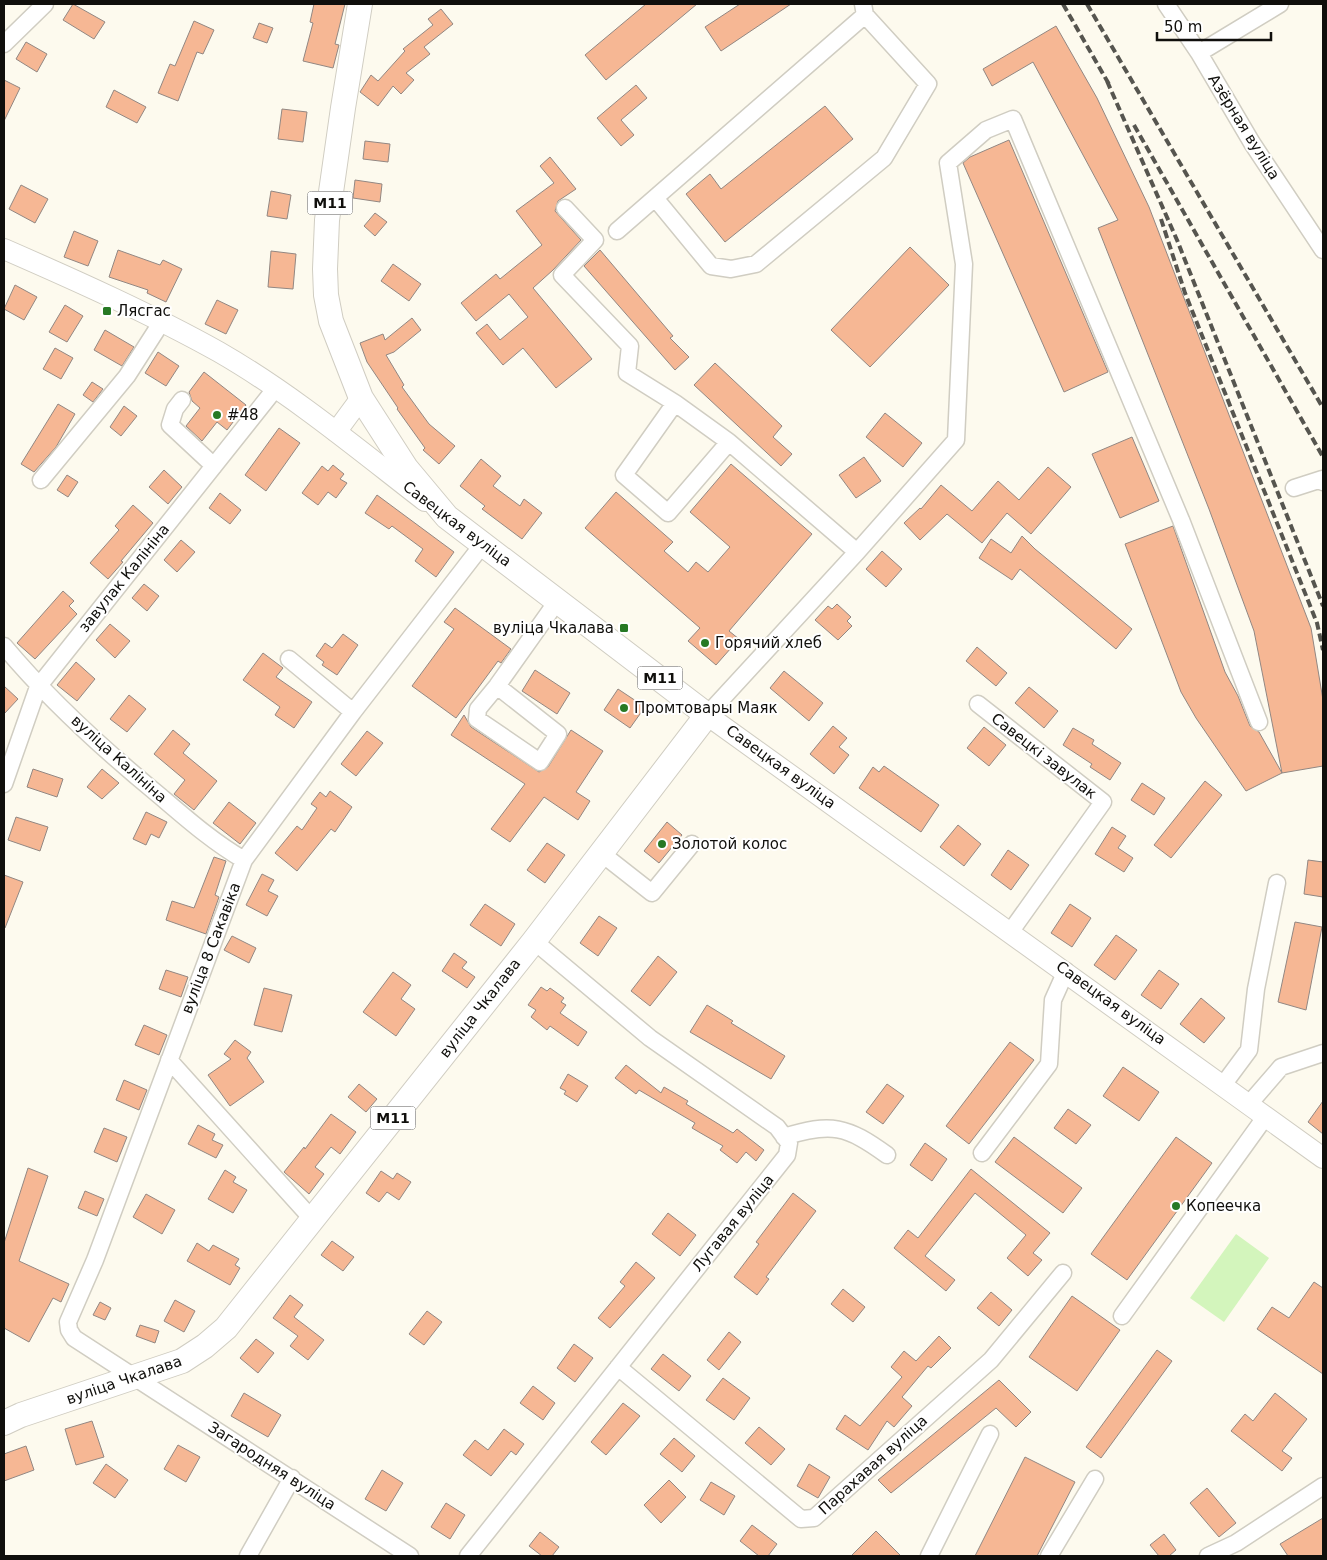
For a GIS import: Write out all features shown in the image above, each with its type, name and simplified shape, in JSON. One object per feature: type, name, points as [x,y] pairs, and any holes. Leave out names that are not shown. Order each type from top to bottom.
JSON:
[{"type":"highway","name":"М11","points":[[360,4],[327,220],[326,295],[331,322],[361,398],[406,468],[447,517]]},
{"type":"highway","name":"Савецкая вуліца","points":[[447,517],[707,714]]},
{"type":"highway","name":"вуліца Чкалава","points":[[4,1423],[21,1415],[182,1361],[219,1334],[313,1220],[534,941],[707,714]]},
{"type":"main road","name":"Савецкая вуліца","points":[[4,249],[161,323],[219,353],[336,432],[447,517]]},
{"type":"main road","points":[[336,432],[361,398]]},
{"type":"main road","name":"Савецкая вуліца","points":[[707,714],[1011,931],[1323,1158]]},
{"type":"street","points":[[4,44],[45,4]]},
{"type":"street","name":"Азёрная вуліца","points":[[1166,4],[1199,53],[1252,143],[1323,250]]},
{"type":"street","points":[[1199,53],[1280,4]]},
{"type":"street","points":[[616,231],[864,9],[928,84],[884,158],[756,264],[731,269],[711,266],[655,198]]},
{"type":"street","name":"вуліца Чкалава","points":[[707,714],[857,552],[956,440],[964,264],[948,163],[986,130],[1013,118],[1181,520],[1259,722]]},
{"type":"street","points":[[565,208],[595,240],[562,275],[630,346],[626,373],[675,403],[729,442],[857,552]]},
{"type":"street","points":[[41,480],[127,376],[161,323]]},
{"type":"street","name":"завулак Калініна","points":[[4,784],[38,687],[275,390]]},
{"type":"street","points":[[182,400],[175,409],[170,425],[214,466]]},
{"type":"street","points":[[675,403],[624,475],[668,513],[729,442]]},
{"type":"street","points":[[1294,488],[1322,479],[1323,482]]},
{"type":"street","name":"вуліца 8 Сакавіка","points":[[133,1378],[74,1338],[69,1330],[68,1322],[96,1260],[244,860],[353,712],[483,544]]},
{"type":"street","points":[[497,686],[558,734],[540,762],[477,719],[478,708],[497,686],[558,600]]},
{"type":"street","name":"вуліца Калініна","points":[[4,646],[38,687],[134,775],[218,845],[244,860]]},
{"type":"street","points":[[289,659],[353,712]]},
{"type":"street","name":"Савецкі завулак","points":[[978,704],[1103,802],[1011,931]]},
{"type":"street","points":[[601,853],[652,893],[692,844]]},
{"type":"street","points":[[1223,1085],[1249,1050],[1256,989],[1277,883]]},
{"type":"street","points":[[534,941],[650,1038],[777,1127],[784,1137],[807,1129],[837,1127],[866,1139],[886,1155]]},
{"type":"street","points":[[982,1153],[1049,1064],[1053,1000],[1066,971]]},
{"type":"street","points":[[1249,1104],[1281,1067],[1323,1053]]},
{"type":"street","points":[[169,1060],[313,1220]]},
{"type":"street","points":[[1122,1316],[1266,1116]]},
{"type":"street","name":"Лугавая вуліца","points":[[468,1556],[787,1155],[789,1143],[784,1137]]},
{"type":"street","name":"Парахавая вуліца","points":[[618,1367],[801,1519],[814,1518],[991,1360],[1062,1273]]},
{"type":"street","name":"Загародняя вуліца","points":[[133,1378],[292,1478],[410,1556]]},
{"type":"street","points":[[929,1556],[990,1434]]},
{"type":"street","points":[[248,1556],[292,1478]]},
{"type":"street","points":[[1048,1556],[1095,1479]]},
{"type":"street","points":[[1208,1556],[1236,1544],[1323,1486]]},
{"type":"green space","points":[[1236,1234],[1269,1258],[1224,1322],[1190,1298]]},
{"type":"building","points":[[73,4],[105,22],[94,39],[63,20]]},
{"type":"building","points":[[314,4],[345,4],[335,44],[339,45],[333,68],[303,61],[313,23],[310,22]]},
{"type":"building","points":[[646,4],[697,4],[606,80],[585,55]]},
{"type":"building","points":[[740,4],[791,4],[721,51],[705,27]]},
{"type":"building","points":[[441,9],[453,24],[424,47],[430,54],[406,73],[414,80],[401,94],[393,86],[378,106],[360,92],[371,75],[378,81],[405,51],[403,49],[433,25],[428,19]]},
{"type":"building","points":[[194,21],[214,30],[203,54],[197,52],[178,101],[158,93],[170,64],[175,66]]},
{"type":"building","points":[[259,23],[273,28],[267,43],[253,38]]},
{"type":"building","points":[[1056,26],[1097,98],[1149,207],[1311,628],[1323,700],[1323,766],[1282,773],[1254,631],[1209,509],[1098,228],[1118,220],[1033,62],[992,86],[983,69]]},
{"type":"building","points":[[26,42],[47,54],[37,72],[16,59]]},
{"type":"building","points":[[4,80],[20,88],[4,121]]},
{"type":"building","points":[[636,85],[647,98],[621,120],[634,135],[621,146],[597,118]]},
{"type":"building","points":[[114,90],[146,107],[137,123],[106,107]]},
{"type":"building","points":[[825,106],[853,139],[725,242],[686,194],[710,174],[721,189]]},
{"type":"building","points":[[282,109],[307,112],[303,142],[278,139]]},
{"type":"building","points":[[1009,140],[1108,372],[1064,392],[963,163],[970,157]]},
{"type":"building","points":[[365,141],[390,144],[388,162],[363,159]]},
{"type":"building","points":[[550,157],[576,189],[558,201],[555,211],[581,240],[533,288],[592,359],[556,388],[523,348],[503,365],[476,333],[487,324],[500,340],[528,317],[509,294],[476,321],[461,303],[496,274],[500,279],[542,245],[516,211],[554,183],[540,166]]},
{"type":"building","points":[[355,180],[382,184],[380,202],[353,198]]},
{"type":"building","points":[[21,185],[48,199],[35,223],[9,209]]},
{"type":"building","points":[[271,191],[291,195],[287,219],[267,216]]},
{"type":"building","points":[[375,213],[387,222],[375,236],[364,226]]},
{"type":"building","points":[[74,231],[98,241],[88,266],[64,257]]},
{"type":"building","points":[[910,247],[949,285],[870,367],[831,330]]},
{"type":"building","points":[[118,250],[160,265],[163,260],[182,269],[166,302],[147,293],[148,290],[109,277]]},
{"type":"building","points":[[600,250],[673,336],[670,338],[689,357],[675,370],[584,266]]},
{"type":"building","points":[[271,251],[296,254],[293,289],[268,287]]},
{"type":"building","points":[[393,264],[421,284],[409,301],[381,281]]},
{"type":"building","points":[[15,285],[37,297],[24,320],[4,309]]},
{"type":"building","points":[[217,300],[238,310],[226,334],[205,324]]},
{"type":"building","points":[[65,305],[83,316],[67,342],[49,332]]},
{"type":"building","points":[[412,318],[421,330],[394,352],[386,355],[404,385],[402,387],[429,424],[455,446],[439,464],[423,450],[425,448],[367,362],[360,343],[383,334],[385,340]]},
{"type":"building","points":[[105,330],[134,347],[122,366],[94,350]]},
{"type":"building","points":[[55,348],[73,358],[61,379],[43,369]]},
{"type":"building","points":[[158,352],[179,366],[166,386],[145,373]]},
{"type":"building","points":[[715,363],[782,426],[773,437],[792,454],[781,466],[694,385]]},
{"type":"building","name":"#48","points":[[204,372],[246,405],[227,430],[217,422],[202,441],[186,426],[200,408],[192,401],[189,392]]},
{"type":"building","points":[[92,382],[103,389],[93,402],[83,395]]},
{"type":"building","points":[[58,404],[75,414],[56,447],[34,472],[21,464]]},
{"type":"building","points":[[124,406],[137,416],[121,436],[110,427]]},
{"type":"building","points":[[885,413],[922,443],[903,467],[866,437]]},
{"type":"building","points":[[279,428],[300,443],[266,491],[245,475]]},
{"type":"building","points":[[1132,437],[1159,501],[1120,518],[1092,454]]},
{"type":"building","points":[[864,457],[881,481],[856,498],[839,475]]},
{"type":"building","points":[[481,459],[501,476],[493,486],[520,506],[524,499],[542,513],[522,539],[482,509],[485,506],[460,486]]},
{"type":"building","points":[[731,464],[812,534],[729,631],[739,639],[716,665],[688,641],[700,628],[585,528],[616,492],[673,542],[664,551],[688,572],[696,562],[708,572],[730,547],[690,512]]},
{"type":"building","points":[[333,465],[344,474],[340,479],[347,483],[336,498],[328,492],[318,505],[302,493],[322,466],[328,471]]},
{"type":"building","points":[[1048,467],[1071,487],[1031,534],[1007,513],[982,543],[947,514],[920,540],[904,523],[921,509],[941,485],[972,511],[998,481],[1019,500]]},
{"type":"building","points":[[164,470],[182,487],[168,504],[149,487]]},
{"type":"building","points":[[67,475],[78,482],[68,497],[57,490]]},
{"type":"building","points":[[220,493],[241,510],[230,524],[209,508]]},
{"type":"building","points":[[377,495],[454,552],[436,577],[415,561],[423,549],[392,526],[389,529],[365,513]]},
{"type":"building","points":[[133,505],[153,523],[108,579],[90,563],[119,530],[115,526]]},
{"type":"building","points":[[1173,526],[1225,672],[1238,696],[1250,726],[1259,732],[1282,773],[1246,791],[1196,718],[1181,692],[1125,544]]},
{"type":"building","points":[[1022,536],[1035,549],[1132,629],[1116,649],[1020,569],[1012,580],[979,558],[991,539],[1011,553]]},
{"type":"building","points":[[181,540],[195,552],[177,572],[164,560]]},
{"type":"building","points":[[882,551],[902,569],[886,587],[866,569]]},
{"type":"building","points":[[144,584],[159,596],[147,611],[132,598]]},
{"type":"building","points":[[63,591],[74,601],[69,606],[77,614],[35,659],[17,643]]},
{"type":"building","points":[[837,604],[851,617],[847,621],[852,626],[838,640],[815,620],[828,606],[832,609]]},
{"type":"building","points":[[455,608],[511,649],[501,663],[498,661],[456,718],[412,686],[454,629],[444,622]]},
{"type":"building","points":[[110,624],[130,641],[115,658],[96,640]]},
{"type":"building","points":[[343,634],[358,645],[337,675],[322,665],[324,662],[316,656],[325,643],[332,648]]},
{"type":"building","points":[[977,647],[1007,673],[996,686],[966,661]]},
{"type":"building","points":[[263,653],[283,668],[276,677],[312,702],[294,728],[275,715],[280,707],[243,680]]},
{"type":"building","points":[[76,662],[95,679],[77,701],[57,685]]},
{"type":"building","points":[[535,670],[570,693],[557,714],[522,691]]},
{"type":"building","points":[[784,671],[823,703],[809,721],[770,688]]},
{"type":"building","points":[[4,686],[18,699],[4,714]]},
{"type":"building","points":[[1029,687],[1058,711],[1044,728],[1015,703]]},
{"type":"building","name":"Промтовары Маяк","points":[[618,689],[645,707],[630,728],[604,710]]},
{"type":"building","points":[[129,695],[146,709],[127,732],[110,719]]},
{"type":"building","points":[[464,715],[471,727],[539,772],[548,767],[571,730],[603,751],[576,792],[590,801],[578,820],[544,797],[510,842],[491,829],[525,784],[451,735]]},
{"type":"building","points":[[833,726],[847,738],[839,747],[849,755],[834,774],[810,754]]},
{"type":"building","points":[[984,727],[1006,745],[989,766],[967,748]]},
{"type":"building","points":[[1073,728],[1094,740],[1092,744],[1121,763],[1110,780],[1090,767],[1092,764],[1063,745]]},
{"type":"building","points":[[173,730],[190,744],[183,753],[217,781],[194,810],[174,794],[185,780],[154,754]]},
{"type":"building","points":[[367,731],[383,743],[356,776],[341,764]]},
{"type":"building","points":[[884,766],[939,805],[921,832],[859,788],[873,767],[879,772]]},
{"type":"building","points":[[33,769],[63,779],[57,797],[27,787]]},
{"type":"building","points":[[102,769],[119,783],[102,799],[87,787]]},
{"type":"building","points":[[1205,781],[1222,795],[1171,858],[1154,845]]},
{"type":"building","points":[[1142,783],[1165,798],[1154,815],[1131,800]]},
{"type":"building","points":[[330,791],[352,807],[335,832],[331,829],[297,871],[275,853],[297,826],[302,830],[317,808],[311,804],[320,792],[326,797]]},
{"type":"building","points":[[229,802],[256,823],[240,844],[213,823]]},
{"type":"building","points":[[146,812],[167,822],[159,838],[151,834],[146,845],[133,839]]},
{"type":"building","points":[[16,817],[48,827],[40,851],[8,840]]},
{"type":"building","name":"Золотой колос","points":[[667,822],[682,835],[659,863],[644,851]]},
{"type":"building","points":[[958,825],[981,844],[964,866],[940,847]]},
{"type":"building","points":[[1112,827],[1126,836],[1118,848],[1133,858],[1124,872],[1095,854]]},
{"type":"building","points":[[547,843],[565,855],[545,883],[527,870]]},
{"type":"building","points":[[1008,850],[1029,865],[1011,890],[991,875]]},
{"type":"building","points":[[214,857],[226,861],[215,895],[219,897],[206,934],[166,920],[172,901],[194,908]]},
{"type":"building","points":[[1308,860],[1323,862],[1323,897],[1304,894]]},
{"type":"building","points":[[262,874],[274,880],[268,891],[278,896],[267,916],[246,905]]},
{"type":"building","points":[[4,875],[23,882],[5,928],[4,928]]},
{"type":"building","points":[[485,904],[515,924],[501,946],[470,925]]},
{"type":"building","points":[[1070,904],[1091,918],[1072,947],[1051,933]]},
{"type":"building","points":[[599,916],[617,928],[598,956],[580,943]]},
{"type":"building","points":[[1295,922],[1322,927],[1306,1010],[1278,1002]]},
{"type":"building","points":[[1116,935],[1137,950],[1115,980],[1094,965]]},
{"type":"building","points":[[232,936],[256,948],[249,963],[224,950]]},
{"type":"building","points":[[454,953],[467,962],[462,968],[475,977],[467,988],[442,971]]},
{"type":"building","points":[[658,956],[677,972],[650,1006],[631,991]]},
{"type":"building","points":[[166,970],[188,977],[181,997],[159,989]]},
{"type":"building","points":[[1159,970],[1179,984],[1161,1009],[1141,995]]},
{"type":"building","points":[[393,972],[411,985],[401,999],[415,1009],[396,1036],[363,1012]]},
{"type":"building","points":[[541,987],[547,991],[550,988],[564,998],[561,1002],[566,1005],[560,1013],[587,1032],[578,1046],[550,1026],[547,1030],[531,1017],[536,1010],[528,1005]]},
{"type":"building","points":[[264,988],[292,995],[282,1032],[254,1025]]},
{"type":"building","points":[[1201,998],[1225,1018],[1204,1043],[1180,1024]]},
{"type":"building","points":[[707,1005],[733,1021],[731,1023],[785,1056],[771,1079],[690,1032]]},
{"type":"building","points":[[144,1025],[167,1035],[159,1055],[135,1045]]},
{"type":"building","points":[[235,1040],[251,1052],[247,1058],[264,1082],[230,1106],[208,1075],[231,1059],[224,1054]]},
{"type":"building","points":[[1010,1042],[1034,1060],[969,1144],[946,1126]]},
{"type":"building","points":[[626,1065],[661,1093],[664,1087],[688,1101],[686,1104],[733,1133],[737,1129],[764,1150],[756,1161],[746,1152],[737,1163],[720,1150],[723,1146],[692,1128],[695,1123],[639,1090],[636,1094],[615,1078]]},
{"type":"building","points":[[1123,1067],[1159,1092],[1139,1121],[1103,1096]]},
{"type":"building","points":[[568,1074],[588,1086],[577,1102],[564,1094],[566,1091],[560,1088]]},
{"type":"building","points":[[124,1080],[147,1090],[139,1110],[116,1100]]},
{"type":"building","points":[[359,1084],[377,1099],[366,1112],[348,1097]]},
{"type":"building","points":[[887,1084],[904,1096],[883,1124],[866,1112]]},
{"type":"building","points":[[1323,1101],[1323,1134],[1308,1122]]},
{"type":"building","points":[[1068,1109],[1091,1125],[1076,1144],[1054,1128]]},
{"type":"building","points":[[331,1114],[356,1132],[340,1154],[331,1147],[315,1167],[324,1174],[309,1194],[284,1172],[304,1147],[305,1149]]},
{"type":"building","points":[[198,1125],[215,1134],[212,1140],[223,1145],[216,1158],[188,1144]]},
{"type":"building","points":[[104,1128],[127,1137],[117,1162],[94,1152]]},
{"type":"building","points":[[1014,1137],[1082,1188],[1063,1213],[995,1162]]},
{"type":"building","points":[[1176,1137],[1212,1163],[1127,1280],[1091,1254]]},
{"type":"building","points":[[925,1143],[947,1159],[932,1181],[910,1165]]},
{"type":"building","points":[[28,1168],[48,1176],[19,1261],[69,1284],[61,1302],[53,1298],[29,1342],[4,1328],[4,1243]]},
{"type":"building","points":[[971,1169],[1050,1233],[1033,1253],[1042,1260],[1028,1276],[1007,1258],[1026,1235],[975,1193],[925,1256],[955,1280],[946,1291],[894,1248],[908,1230],[918,1238]]},
{"type":"building","points":[[225,1170],[236,1177],[233,1182],[247,1190],[233,1213],[208,1199]]},
{"type":"building","points":[[381,1171],[393,1179],[397,1173],[411,1182],[399,1200],[387,1192],[379,1202],[366,1193]]},
{"type":"building","points":[[85,1191],[104,1199],[97,1216],[78,1208]]},
{"type":"building","points":[[793,1193],[816,1211],[766,1277],[769,1279],[757,1295],[734,1277],[759,1244],[756,1242]]},
{"type":"building","points":[[146,1194],[175,1210],[162,1234],[133,1217]]},
{"type":"building","points":[[668,1213],[696,1235],[680,1256],[652,1234]]},
{"type":"building","points":[[332,1241],[354,1257],[343,1271],[321,1255]]},
{"type":"building","points":[[197,1243],[209,1251],[213,1245],[239,1259],[235,1265],[240,1268],[230,1285],[187,1261]]},
{"type":"building","points":[[636,1262],[655,1278],[610,1328],[598,1318],[625,1286],[620,1282]]},
{"type":"building","points":[[1314,1282],[1323,1288],[1323,1374],[1257,1329],[1272,1307],[1289,1318]]},
{"type":"building","points":[[843,1289],[865,1307],[853,1322],[831,1304]]},
{"type":"building","points":[[991,1292],[1012,1310],[999,1326],[977,1308]]},
{"type":"building","points":[[290,1295],[303,1305],[294,1317],[324,1340],[308,1360],[290,1346],[298,1336],[273,1318]]},
{"type":"building","points":[[1072,1296],[1120,1330],[1077,1391],[1029,1357]]},
{"type":"building","points":[[175,1300],[195,1311],[184,1332],[164,1321]]},
{"type":"building","points":[[100,1302],[111,1308],[105,1320],[93,1315]]},
{"type":"building","points":[[427,1311],[442,1322],[424,1345],[409,1334]]},
{"type":"building","points":[[140,1325],[159,1331],[155,1343],[136,1336]]},
{"type":"building","points":[[729,1332],[741,1342],[719,1370],[707,1360]]},
{"type":"building","points":[[939,1336],[951,1348],[931,1368],[928,1366],[902,1397],[912,1406],[894,1427],[887,1421],[868,1450],[836,1429],[845,1415],[860,1426],[902,1377],[891,1367],[904,1351],[916,1361]]},
{"type":"building","points":[[256,1339],[274,1353],[258,1373],[240,1358]]},
{"type":"building","points":[[574,1344],[593,1358],[575,1382],[557,1368]]},
{"type":"building","points":[[1157,1350],[1172,1361],[1101,1458],[1086,1447]]},
{"type":"building","points":[[663,1354],[691,1376],[679,1391],[651,1369]]},
{"type":"building","points":[[723,1378],[750,1398],[734,1420],[706,1400]]},
{"type":"building","points":[[999,1380],[1031,1412],[1016,1427],[996,1408],[891,1493],[878,1480]]},
{"type":"building","points":[[533,1386],[555,1403],[543,1420],[520,1403]]},
{"type":"building","points":[[244,1393],[281,1415],[268,1437],[231,1416]]},
{"type":"building","points":[[1275,1393],[1307,1419],[1282,1451],[1292,1458],[1282,1471],[1231,1431],[1245,1414],[1253,1421]]},
{"type":"building","points":[[623,1403],[640,1416],[606,1455],[591,1442]]},
{"type":"building","points":[[92,1421],[104,1457],[76,1465],[65,1429]]},
{"type":"building","points":[[759,1427],[785,1449],[771,1465],[745,1443]]},
{"type":"building","points":[[504,1429],[524,1444],[516,1455],[511,1451],[491,1476],[463,1455],[475,1440],[488,1450]]},
{"type":"building","points":[[674,1438],[695,1456],[682,1472],[660,1454]]},
{"type":"building","points":[[178,1445],[200,1457],[186,1482],[164,1469]]},
{"type":"building","points":[[26,1446],[34,1470],[4,1481],[4,1454]]},
{"type":"building","points":[[1025,1457],[1075,1482],[1037,1556],[975,1556]]},
{"type":"building","points":[[106,1464],[128,1480],[115,1498],[93,1483]]},
{"type":"building","points":[[809,1464],[830,1477],[818,1498],[797,1486]]},
{"type":"building","points":[[382,1470],[403,1483],[386,1511],[365,1499]]},
{"type":"building","points":[[669,1480],[686,1497],[661,1523],[644,1505]]},
{"type":"building","points":[[711,1482],[735,1496],[724,1515],[700,1500]]},
{"type":"building","points":[[1207,1488],[1236,1523],[1219,1537],[1190,1503]]},
{"type":"building","points":[[446,1503],[465,1515],[450,1539],[431,1527]]},
{"type":"building","points":[[1323,1518],[1323,1556],[1288,1556],[1280,1544]]},
{"type":"building","points":[[752,1525],[777,1544],[768,1556],[759,1556],[740,1541]]},
{"type":"building","points":[[876,1531],[901,1556],[851,1556]]},
{"type":"building","points":[[540,1532],[559,1547],[552,1556],[542,1556],[529,1546]]},
{"type":"building","points":[[1164,1534],[1176,1550],[1169,1556],[1159,1556],[1150,1545]]},
{"type":"railway","points":[[1063,4],[1110,86]]},
{"type":"railway","points":[[1087,4],[1323,408]]},
{"type":"railway","points":[[1107,81],[1177,240],[1323,606]]},
{"type":"railway","points":[[1134,125],[1323,457]]},
{"type":"railway","points":[[1161,219],[1185,293],[1317,623],[1323,650]]},
{"type":"place","name":"Лясгас","points":[[107,311]]},
{"type":"place","name":"#48","points":[[217,415]]},
{"type":"place","name":"вуліца Чкалава","points":[[624,628]]},
{"type":"place","name":"Горячий хлеб","points":[[705,643]]},
{"type":"place","name":"Промтовары Маяк","points":[[624,708]]},
{"type":"place","name":"Золотой колос","points":[[662,844]]},
{"type":"place","name":"Копеечка","points":[[1176,1206]]}]
